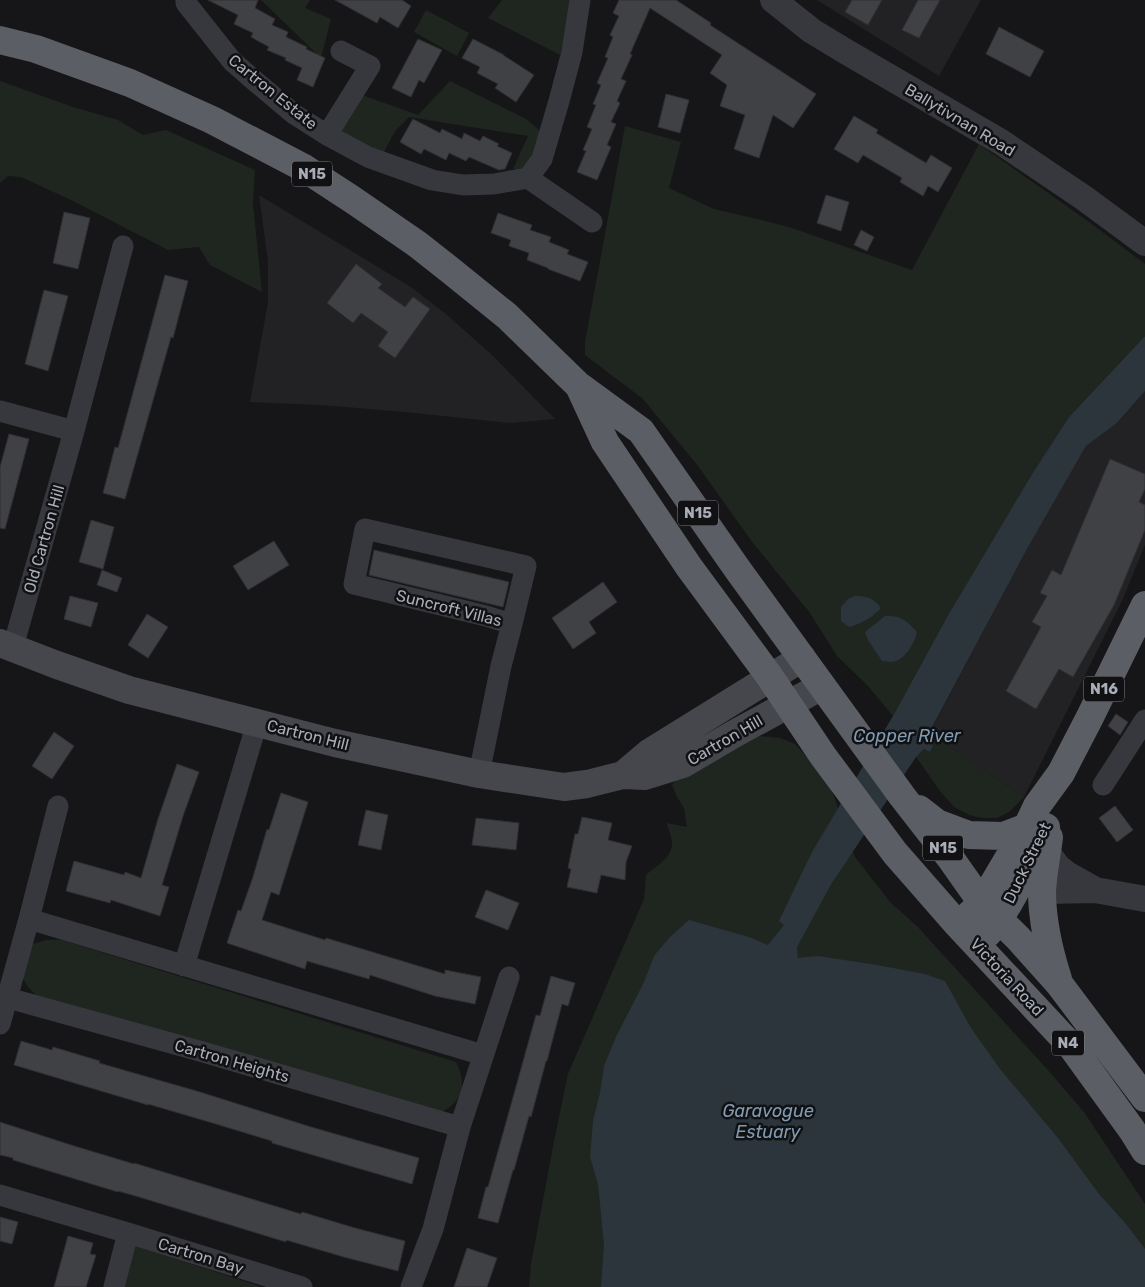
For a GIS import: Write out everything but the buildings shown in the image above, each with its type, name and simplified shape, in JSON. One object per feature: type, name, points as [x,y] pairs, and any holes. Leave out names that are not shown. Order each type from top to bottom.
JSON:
[{"type":"highway","name":"N15","points":[[0,40],[36,49],[130,83],[212,120],[304,168],[417,244],[507,316],[578,385],[641,431],[732,562],[902,796],[990,912]]},
{"type":"highway","name":"N15","points":[[578,385],[606,442],[689,568],[770,678],[823,756],[895,853],[958,925]]},
{"type":"highway","name":"Duck Street","points":[[977,946],[1037,806],[1061,773],[1145,605]]},
{"type":"highway","name":"Duck Street","points":[[958,925],[990,912],[1020,881],[1054,807],[1061,773]]},
{"type":"highway","points":[[902,796],[937,823],[969,835],[1003,836],[1027,827]]},
{"type":"highway","points":[[1052,812],[1042,890],[1046,932],[1060,985]]},
{"type":"highway","name":"Victoria Road","points":[[990,912],[1018,938],[1060,985],[1145,1098]]},
{"type":"highway","name":"Victoria Road","points":[[958,925],[1072,1047],[1145,1150]]},
{"type":"main road","name":"Cartron Hill","points":[[7,645],[129,690],[335,743],[479,774],[564,787],[623,776],[644,776],[683,764],[822,686]]},
{"type":"main road","name":"Cartron Hill","points":[[623,776],[649,753],[802,658]]},
{"type":"street","name":"Cartron Estate","points":[[186,0],[186,3],[232,61],[294,114],[327,135],[368,157],[432,180],[463,185],[494,184],[528,178]]},
{"type":"street","points":[[580,0],[572,52],[559,101],[542,159],[528,178],[592,222]]},
{"type":"street","name":"Ballytivnan Road","points":[[773,0],[812,31],[1001,142],[1084,198],[1145,243]]},
{"type":"street","name":"Cartron Estate","points":[[327,135],[370,66],[341,51]]},
{"type":"street","name":"Old Cartron Hill","points":[[7,645],[74,431],[123,246]]},
{"type":"street","points":[[0,410],[74,431]]},
{"type":"street","name":"Suncroft Villas","points":[[479,774],[501,666],[512,624],[526,566],[365,529],[354,584],[512,624]]},
{"type":"street","points":[[1103,785],[1145,720]]},
{"type":"street","points":[[184,966],[257,723]]},
{"type":"street","points":[[0,1024],[58,806]]},
{"type":"street","points":[[1047,852],[1058,867],[1095,890]]},
{"type":"street","points":[[1042,890],[1095,890],[1145,899]]},
{"type":"street","points":[[29,919],[483,1055]]},
{"type":"street","points":[[411,1287],[433,1229],[460,1127],[509,977]]},
{"type":"street","name":"Cartron Heights","points":[[8,998],[196,1050],[460,1127]]},
{"type":"street","name":"Cartron Bay","points":[[0,1195],[302,1287]]},
{"type":"street","points":[[114,1287],[128,1233]]},
{"type":"shaded area","points":[[261,0],[310,0],[305,8],[331,19],[321,58]]},
{"type":"shaded area","points":[[502,0],[571,0],[566,34],[560,55],[488,18]]},
{"type":"shaded area","points":[[817,0],[981,0],[939,76]]},
{"type":"shaded area","points":[[426,10],[469,33],[457,56],[414,32]]},
{"type":"shaded area","points":[[0,81],[73,107],[118,120],[143,135],[166,130],[255,170],[253,204],[262,292],[210,265],[199,247],[168,250],[73,201],[21,177],[8,176],[0,183]]},
{"type":"shaded area","points":[[450,81],[526,119],[537,128],[543,135],[529,164],[521,169],[513,169],[528,136],[409,117],[395,131],[384,152],[346,137],[340,129],[362,95],[418,115]]},
{"type":"shaded area","points":[[625,126],[681,142],[669,188],[714,209],[792,228],[912,270],[979,144],[1145,264],[1145,336],[1069,417],[1032,474],[947,617],[893,716],[867,685],[837,656],[810,613],[753,543],[698,466],[643,399],[585,355],[585,342]]},
{"type":"shaded area","points":[[259,195],[411,287],[447,315],[491,354],[555,419],[511,423],[321,405],[250,402],[268,302],[268,261]]},
{"type":"shaded area","points":[[1145,391],[1145,545],[1122,601],[1024,797],[929,734],[1027,549],[1086,446],[1117,423]]},
{"type":"shaded area","name":"Garavogue Estuary","points":[[758,736],[780,738],[795,744],[810,760],[831,788],[855,857],[891,903],[917,926],[1084,1112],[1145,1204],[1145,1287],[529,1287],[531,1264],[568,1074],[644,899],[646,875],[667,857],[672,848],[667,823],[687,827],[684,808],[672,785],[682,772]],"holes":[[[842,868],[797,946],[798,958],[769,945],[784,925]]]},
{"type":"shaded area","points":[[936,738],[1024,797],[1009,812],[997,818],[982,818],[969,815],[954,807],[916,757],[924,749],[930,752]]},
{"type":"shaded area","points":[[46,940],[62,940],[456,1062],[462,1078],[461,1092],[453,1104],[438,1114],[40,999],[28,987],[21,975],[33,944]]},
{"type":"shaded area","points":[[133,1245],[262,1287],[122,1287]]},
{"type":"water","name":"Garavogue Estuary","points":[[1145,336],[1145,391],[1117,423],[1086,446],[1027,549],[929,733],[936,738],[930,752],[924,749],[916,757],[832,883],[797,947],[798,958],[818,956],[877,965],[925,974],[945,981],[971,1028],[1000,1069],[1058,1138],[1099,1194],[1145,1249],[1145,1287],[601,1287],[604,1245],[598,1184],[590,1157],[593,1121],[604,1066],[616,1037],[644,982],[654,956],[670,937],[689,920],[749,937],[768,945],[784,925],[779,921],[812,852],[893,716],[947,617],[1032,474],[1069,417]]},
{"type":"water","points":[[854,596],[870,598],[881,608],[866,620],[849,627],[841,621],[841,607],[848,599]]},
{"type":"water","points":[[885,616],[903,620],[917,632],[914,642],[905,655],[901,659],[891,662],[882,661],[865,632]]},
{"type":"water label","name":"Copper River","points":[[907,736]]}]
